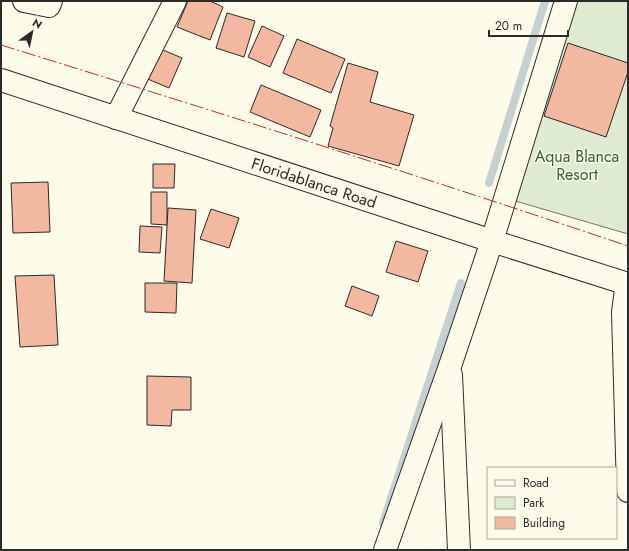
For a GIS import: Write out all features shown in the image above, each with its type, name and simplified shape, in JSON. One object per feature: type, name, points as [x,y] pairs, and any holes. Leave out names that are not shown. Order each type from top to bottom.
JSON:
[{"type":"street","points":[[24,1],[49,6],[51,1]]},
{"type":"street","points":[[116,118],[175,1]]},
{"type":"street","points":[[385,550],[492,241],[566,1]]},
{"type":"street","name":"Floridablanca Road","points":[[1,80],[492,241],[627,283]]},
{"type":"street","points":[[627,283],[623,312],[628,491]]},
{"type":"street","points":[[451,363],[459,550]]},
{"type":"green space","name":"Aqua Blanca Resort","points":[[573,1],[628,1],[628,234],[512,200]]},
{"type":"building","points":[[188,1],[210,1],[223,7],[210,40],[177,27]]},
{"type":"building","points":[[227,13],[255,21],[244,57],[216,48]]},
{"type":"building","points":[[262,26],[284,36],[270,67],[248,57]]},
{"type":"building","points":[[297,39],[345,59],[331,93],[283,73]]},
{"type":"building","points":[[568,43],[628,63],[628,72],[606,137],[544,116]]},
{"type":"building","points":[[156,47],[182,58],[169,88],[143,77]]},
{"type":"building","points":[[348,63],[378,72],[370,102],[414,115],[399,166],[328,146],[333,128],[330,126]]},
{"type":"building","points":[[261,85],[321,110],[310,137],[250,112]]},
{"type":"building","points":[[153,164],[175,164],[174,188],[153,188]]},
{"type":"building","points":[[48,182],[50,232],[13,233],[11,183]]},
{"type":"building","points":[[151,192],[167,192],[167,225],[151,224]]},
{"type":"building","points":[[168,208],[196,210],[192,283],[164,281]]},
{"type":"building","points":[[211,209],[239,218],[229,248],[200,239]]},
{"type":"building","points":[[140,226],[162,227],[160,253],[139,252]]},
{"type":"building","points":[[396,241],[428,251],[418,282],[386,272]]},
{"type":"building","points":[[54,275],[58,345],[20,347],[15,276]]},
{"type":"building","points":[[145,283],[177,283],[176,313],[145,312]]},
{"type":"building","points":[[352,286],[379,296],[372,316],[345,306]]},
{"type":"building","points":[[147,376],[191,377],[191,410],[172,410],[171,426],[147,425]]},
{"type":"waterway","points":[[489,183],[545,1]]},
{"type":"waterway","points":[[383,523],[461,283]]},
{"type":"power","points":[[1,45],[472,194],[628,246]]}]
